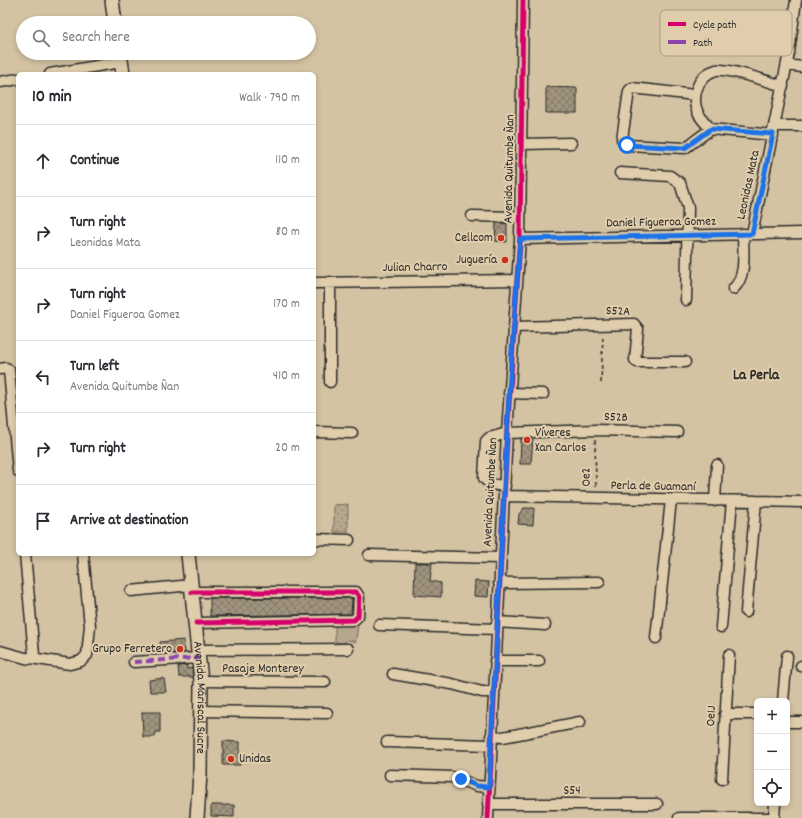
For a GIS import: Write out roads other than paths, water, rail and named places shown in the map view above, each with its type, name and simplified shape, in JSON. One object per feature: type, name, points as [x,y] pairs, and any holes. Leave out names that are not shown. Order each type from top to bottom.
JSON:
[{"type":"main road","points":[[112,0],[114,16]]},
{"type":"main road","name":"Avenida Mariscal Sucre","points":[[188,556],[201,682],[197,818]]},
{"type":"street","name":"Avenida Quitumbe Ñan","points":[[488,818],[509,393],[520,239],[523,0]]},
{"type":"street","name":"Leonidas Mata","points":[[792,29],[796,0]]},
{"type":"street","name":"Leonidas Mata","points":[[733,289],[738,284],[743,268],[747,234],[774,130],[788,56]]},
{"type":"street","points":[[63,72],[122,63]]},
{"type":"street","points":[[787,65],[802,67]]},
{"type":"street","points":[[711,129],[698,116],[694,101],[698,83],[702,78],[717,70],[741,74],[783,86]]},
{"type":"street","points":[[0,82],[16,79]]},
{"type":"street","points":[[695,95],[632,88],[629,91],[622,139],[627,145],[685,148],[711,129],[774,130],[802,126]]},
{"type":"street","points":[[521,144],[571,144]]},
{"type":"street","points":[[620,173],[670,176],[680,183],[688,208],[686,300]]},
{"type":"street","points":[[472,216],[520,216]]},
{"type":"street","name":"Daniel Figueroa Gomez","points":[[520,239],[802,233]]},
{"type":"street","name":"Julian Charro","points":[[316,283],[517,280]]},
{"type":"street","points":[[330,282],[330,382]]},
{"type":"street","name":"S52A","points":[[514,327],[634,324],[637,326],[636,362],[685,362]]},
{"type":"street","points":[[0,369],[6,368],[9,370],[16,449]]},
{"type":"street","points":[[509,393],[543,394]]},
{"type":"street","name":"S52B","points":[[505,486],[488,483],[483,474],[486,441],[489,438],[507,433],[595,430],[677,432]]},
{"type":"street","points":[[316,432],[352,433]]},
{"type":"street","points":[[715,501],[718,465]]},
{"type":"street","name":"Perla de Guamaní","points":[[504,496],[802,502]]},
{"type":"street","points":[[656,638],[671,500]]},
{"type":"street","points":[[721,627],[732,501]]},
{"type":"street","points":[[746,612],[756,502]]},
{"type":"street","points":[[316,539],[349,540]]},
{"type":"street","points":[[369,555],[500,558]]},
{"type":"street","points":[[25,556],[33,657]]},
{"type":"street","points":[[0,651],[70,664],[81,661],[87,655],[90,626],[83,556]]},
{"type":"street","points":[[499,583],[599,582]]},
{"type":"street","points":[[131,591],[192,589],[351,592],[358,594],[358,613],[357,619],[354,620],[196,623]]},
{"type":"street","points":[[379,625],[545,625]]},
{"type":"street","points":[[134,662],[199,654],[348,649]]},
{"type":"street","name":"Oe1J","points":[[722,779],[729,655]]},
{"type":"street","points":[[783,698],[787,656]]},
{"type":"street","points":[[495,660],[539,662]]},
{"type":"street","points":[[393,674],[452,684],[482,692],[494,692]]},
{"type":"street","name":"Pasaje Monterey","points":[[201,682],[325,682]]},
{"type":"street","points":[[201,711],[328,713]]},
{"type":"street","points":[[725,714],[754,714]]},
{"type":"street","points":[[387,742],[491,740],[580,722]]},
{"type":"street","points":[[790,722],[802,722]]},
{"type":"street","points":[[390,775],[452,778],[477,786],[489,787]]},
{"type":"street","name":"S54","points":[[488,804],[656,804]]},
{"type":"street","points":[[679,818],[774,818],[775,806]]},
{"type":"place","name":"Cellcom","points":[[501,238]]},
{"type":"place","name":"Juguería","points":[[505,260]]},
{"type":"place","name":"Víveres Xan Carlos","points":[[527,440]]},
{"type":"place","name":"Grupo Ferretero","points":[[180,649]]},
{"type":"place","name":"Unidas","points":[[231,759]]},
{"type":"district","name":"La Perla","points":[[756,376]]}]
